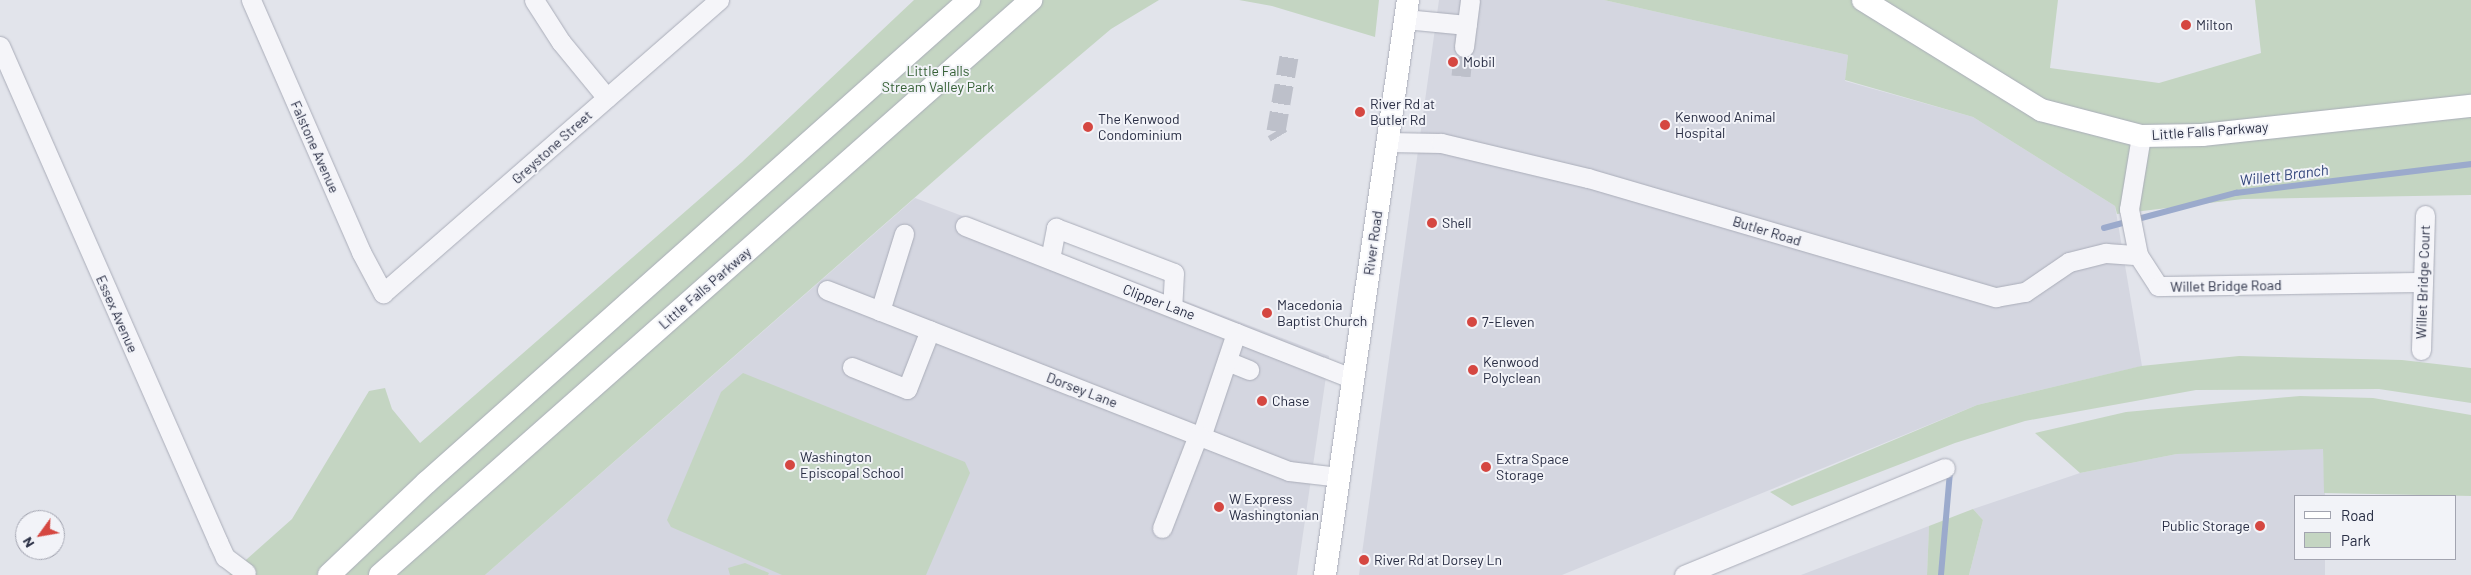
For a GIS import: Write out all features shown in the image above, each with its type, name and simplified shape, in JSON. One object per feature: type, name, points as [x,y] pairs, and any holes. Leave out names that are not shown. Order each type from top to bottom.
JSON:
[{"type":"main road","points":[[329,575],[426,483],[969,0]]},
{"type":"main road","name":"Little Falls Parkway","points":[[380,575],[1031,0]]},
{"type":"main road","name":"Little Falls Parkway","points":[[1863,0],[2041,110],[2141,136],[2202,135],[2471,106]]},
{"type":"main road","name":"River Road","points":[[1325,575],[1388,142],[1405,7]]},
{"type":"street","name":"Falstone Avenue","points":[[250,0],[361,252],[383,293]]},
{"type":"street","points":[[534,0],[561,42],[607,98]]},
{"type":"street","name":"Greystone Street","points":[[383,293],[719,0]]},
{"type":"street","points":[[1464,47],[1470,0]]},
{"type":"street","points":[[1405,7],[1467,25]]},
{"type":"street","name":"Essex Avenue","points":[[0,46],[218,542],[225,556],[246,573]]},
{"type":"street","name":"Willet Bridge Road","points":[[2141,136],[2129,209],[2138,255],[2151,280],[2169,288],[2423,282]]},
{"type":"street","name":"Butler Road","points":[[1388,142],[1441,143],[1583,177],[1996,296],[2025,292],[2069,262],[2106,253],[2138,255]]},
{"type":"street","name":"Willet Bridge Court","points":[[2421,350],[2425,214]]},
{"type":"street","name":"Clipper Lane","points":[[965,226],[1354,379]]},
{"type":"street","points":[[1050,259],[1056,228],[1174,273],[1172,307]]},
{"type":"street","points":[[880,311],[904,234]]},
{"type":"street","name":"Dorsey Lane","points":[[827,290],[1289,471],[1340,477]]},
{"type":"street","points":[[852,367],[907,389],[930,330]]},
{"type":"street","points":[[1162,528],[1200,436],[1236,333]]},
{"type":"street","points":[[1227,362],[1249,370]]},
{"type":"street","points":[[1684,575],[1945,468]]},
{"type":"shaded area","points":[[1439,0],[1604,0],[1848,55],[1845,81],[1973,117],[2115,206],[2142,366],[1977,405],[1562,575],[1359,575]]},
{"type":"shaded area","points":[[915,198],[1329,356],[1297,575],[485,575]]},
{"type":"shaded area","points":[[2226,449],[2323,449],[2325,495],[2294,495],[2294,560],[2325,560],[2325,575],[1969,575],[1983,520],[1973,509],[2080,473],[2177,454]]},
{"type":"shaded area","points":[[1929,526],[1927,575],[1801,575]]},
{"type":"green space","name":"Little Falls Stream Valley Park","points":[[914,0],[1159,0],[1111,29],[986,135],[485,575],[229,575],[292,519],[369,391],[385,388],[392,409],[420,443],[742,162]]},
{"type":"green space","points":[[1239,0],[1379,0],[1375,37],[1272,6]]},
{"type":"green space","points":[[1604,0],[2058,0],[2050,68],[2159,83],[2261,53],[2255,0],[2471,0],[2471,195],[2243,199],[2117,214],[2115,206],[1973,117],[1845,80],[1848,55]]},
{"type":"green space","points":[[2239,356],[2402,360],[2471,368],[2471,403],[2379,389],[2196,390],[2025,421],[1955,443],[1792,506],[1770,492],[1977,405],[2141,366]]},
{"type":"green space","name":"Washington Episcopal School","points":[[743,373],[965,462],[970,473],[926,575],[782,575],[671,527],[667,520],[721,392]]},
{"type":"green space","points":[[2300,396],[2373,398],[2471,415],[2471,496],[2324,493],[2323,449],[2177,454],[2080,473],[2035,433],[2126,412]]},
{"type":"green space","points":[[1973,509],[1983,520],[1969,575],[1927,575],[1929,526]]},
{"type":"green space","points":[[745,563],[769,573],[768,575],[730,575],[728,568]]},
{"type":"waterway","name":"Willett Branch","points":[[2104,228],[2236,193],[2471,164]]},
{"type":"waterway","name":"Willett Branch","points":[[1941,575],[1950,473]]},
{"type":"tunnel","points":[[1461,76],[1464,47]]},
{"type":"tunnel","points":[[1279,136],[1276,131],[1290,51]]},
{"type":"place","name":"Milton","points":[[2186,25]]},
{"type":"place","name":"Mobil","points":[[1453,62]]},
{"type":"place","name":"River Rd at Butler Rd","points":[[1360,112]]},
{"type":"place","name":"Kenwood Animal Hospital","points":[[1665,125]]},
{"type":"place","name":"The Kenwood Condominium","points":[[1088,127]]},
{"type":"place","name":"Shell","points":[[1432,223]]},
{"type":"place","name":"Macedonia Baptist Church","points":[[1267,313]]},
{"type":"place","name":"7-Eleven","points":[[1472,322]]},
{"type":"place","name":"Kenwood Polyclean","points":[[1473,370]]},
{"type":"place","name":"Chase","points":[[1262,401]]},
{"type":"place","name":"Washington Episcopal School","points":[[790,465]]},
{"type":"place","name":"Extra Space Storage","points":[[1486,467]]},
{"type":"place","name":"W Express Washingtonian","points":[[1219,507]]},
{"type":"place","name":"Public Storage","points":[[2260,526]]},
{"type":"place","name":"River Rd at Dorsey Ln","points":[[1364,560]]}]
